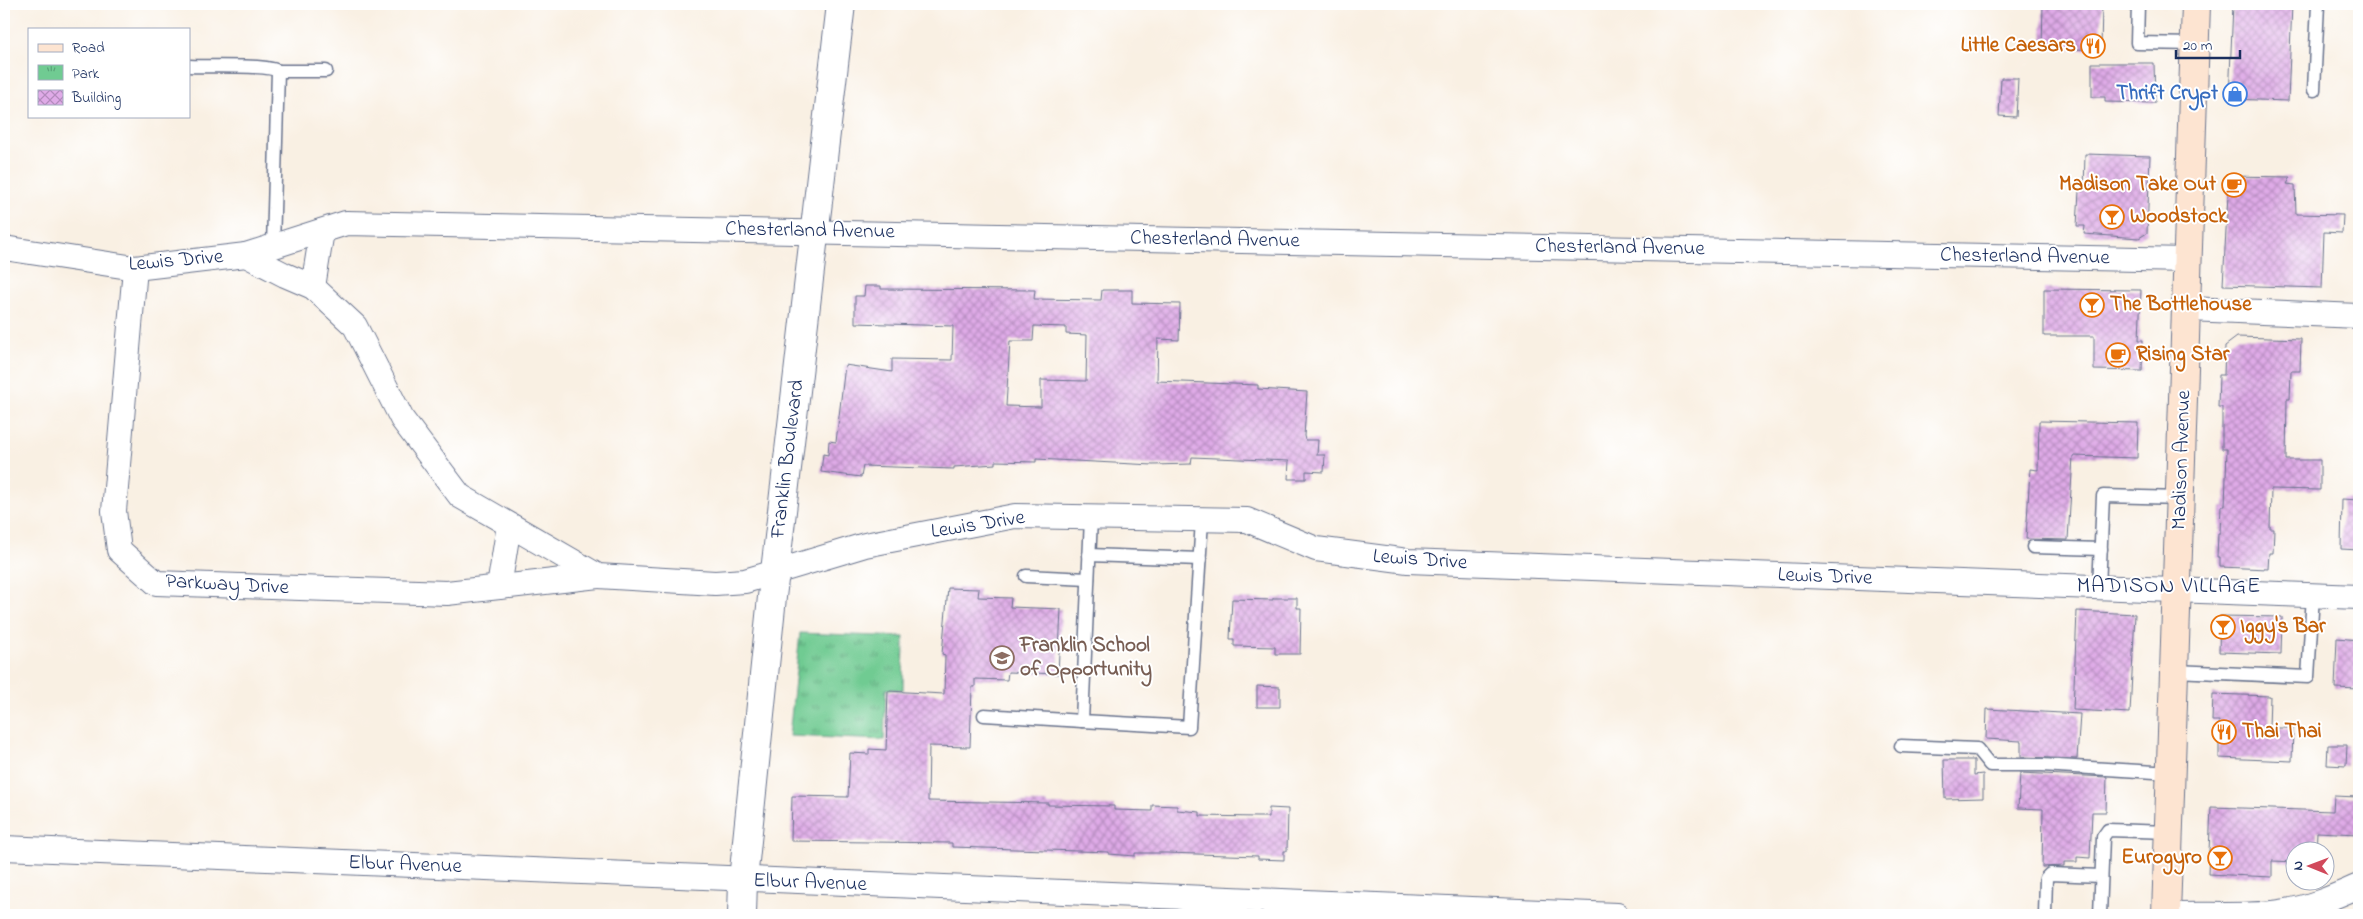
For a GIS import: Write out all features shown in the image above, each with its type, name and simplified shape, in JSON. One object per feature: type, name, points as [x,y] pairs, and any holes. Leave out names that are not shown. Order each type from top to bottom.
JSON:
[{"type":"main road","name":"Madison Avenue","points":[[2166,915],[2196,4]]},
{"type":"street","name":"Franklin Boulevard","points":[[742,915],[743,880],[775,573],[841,4]]},
{"type":"street","name":"Chesterland Avenue","points":[[246,255],[346,223],[2188,260]]},
{"type":"street","points":[[313,287],[322,231]]},
{"type":"street","name":"Lewis Drive","points":[[4,248],[135,268],[246,255],[285,276],[313,287],[355,326],[402,419],[460,496],[598,576],[715,583],[745,580],[775,573],[865,545],[1015,516],[1247,520],[1316,549],[1408,561],[2359,597]]},
{"type":"street","name":"Parkway Drive","points":[[135,268],[114,511],[119,550],[156,583],[447,593],[598,576]]},
{"type":"street","points":[[2187,310],[2359,316]]},
{"type":"street","points":[[500,587],[509,525]]},
{"type":"street","name":"Elbur Avenue","points":[[4,848],[1616,915]]},
{"type":"street","points":[[2178,915],[2264,914],[2287,911],[2313,905],[2359,886]]},
{"type":"lane","points":[[2138,4],[2137,43],[2195,44]]},
{"type":"lane","points":[[2314,90],[2318,4]]},
{"type":"lane","points":[[190,66],[258,68],[278,71],[326,71]]},
{"type":"lane","points":[[273,246],[278,71]]},
{"type":"lane","points":[[2099,588],[2103,496],[2181,498]]},
{"type":"lane","points":[[1082,721],[1091,518]]},
{"type":"lane","points":[[984,715],[1189,727],[1202,520]]},
{"type":"lane","points":[[2033,547],[2101,549]]},
{"type":"lane","points":[[1089,555],[1200,559]]},
{"type":"lane","points":[[1026,576],[1088,579]]},
{"type":"lane","points":[[2175,670],[2308,677],[2313,595]]},
{"type":"lane","points":[[1901,746],[1977,749],[1990,765],[2042,765],[2171,774]]},
{"type":"lane","points":[[2100,915],[2103,837],[2108,830],[2169,832]]},
{"type":"lane","points":[[2045,915],[2046,878],[2050,874],[2101,876]]},
{"type":"green space","points":[[800,633],[904,637],[903,690],[886,689],[884,740],[789,736]]},
{"type":"building","points":[[2043,4],[2102,4],[2101,50],[2042,48]]},
{"type":"building","points":[[2233,4],[2292,4],[2288,101],[2229,99]]},
{"type":"building","points":[[2092,63],[2154,63],[2155,103],[2105,102],[2105,97],[2092,97]]},
{"type":"building","points":[[2001,78],[2018,78],[2016,117],[1999,116]]},
{"type":"building","points":[[2085,154],[2150,156],[2147,233],[2139,238],[2084,234],[2085,226],[2077,226],[2079,191],[2084,191]]},
{"type":"building","points":[[2229,176],[2291,177],[2287,184],[2295,185],[2296,214],[2343,215],[2342,233],[2324,232],[2322,288],[2223,285]]},
{"type":"building","points":[[865,286],[881,286],[881,289],[1035,290],[1034,299],[1101,300],[1102,290],[1132,290],[1132,303],[1180,304],[1179,340],[1158,339],[1157,381],[1258,385],[1258,389],[1307,392],[1304,436],[1305,440],[1318,440],[1317,455],[1325,455],[1324,472],[1306,471],[1306,479],[1288,479],[1289,461],[1192,457],[1191,464],[1153,465],[1036,459],[1036,462],[995,461],[995,464],[954,467],[954,469],[863,466],[861,477],[821,472],[823,454],[828,455],[829,441],[836,442],[845,365],[892,372],[892,359],[952,360],[953,326],[855,323],[855,296],[864,296]],"holes":[[[1034,326],[1066,327],[1066,334],[1087,335],[1086,381],[1041,380],[1041,407],[1006,406],[1010,341],[1033,341]]]},
{"type":"building","name":"The Bottlehouse","points":[[2044,289],[2141,290],[2139,340],[2143,340],[2142,371],[2094,370],[2094,336],[2044,336]]},
{"type":"building","points":[[2237,337],[2301,339],[2300,371],[2291,371],[2290,399],[2287,399],[2286,460],[2320,460],[2320,490],[2271,489],[2270,529],[2274,529],[2273,553],[2269,553],[2268,569],[2220,567],[2220,557],[2217,557],[2221,506],[2225,506],[2227,449],[2222,449],[2222,407],[2218,407],[2219,375],[2224,375],[2225,346]]},
{"type":"building","points":[[2039,421],[2138,423],[2137,458],[2073,456],[2068,540],[2026,539],[2030,469],[2038,470]]},
{"type":"building","points":[[2342,499],[2359,500],[2359,550],[2341,549]]},
{"type":"building","points":[[948,588],[979,589],[978,597],[1011,598],[1010,607],[1061,609],[1058,674],[1008,672],[1007,680],[975,679],[975,687],[972,687],[970,747],[929,746],[928,801],[1048,803],[1048,805],[1114,806],[1114,810],[1152,811],[1152,805],[1177,806],[1177,810],[1200,812],[1200,816],[1269,817],[1269,808],[1288,809],[1287,851],[1284,851],[1284,860],[1258,859],[1258,856],[1135,853],[1135,856],[1109,854],[1109,852],[952,847],[952,843],[791,841],[792,796],[848,797],[850,753],[869,754],[869,749],[886,750],[888,691],[944,694],[945,655],[942,654]]},
{"type":"building","points":[[1273,598],[1297,598],[1297,608],[1301,608],[1300,654],[1275,654],[1275,647],[1234,646],[1234,639],[1230,639],[1232,599],[1273,600]]},
{"type":"building","points":[[2077,611],[2135,614],[2130,713],[2073,710]]},
{"type":"building","points":[[2220,616],[2282,617],[2281,654],[2219,652]]},
{"type":"building","points":[[2337,638],[2359,640],[2359,689],[2335,688]]},
{"type":"building","points":[[1257,686],[1280,687],[1280,707],[1257,707]]},
{"type":"building","points":[[2213,694],[2270,696],[2269,728],[2293,728],[2292,761],[2219,758],[2219,721],[2212,721]]},
{"type":"building","points":[[1987,709],[2080,714],[2077,759],[2021,757],[2021,741],[1986,739]]},
{"type":"building","points":[[2328,745],[2347,745],[2346,766],[2327,765]]},
{"type":"building","points":[[1944,760],[1974,760],[1974,775],[1983,774],[1983,798],[1945,799]]},
{"type":"building","points":[[2020,773],[2107,777],[2106,812],[2092,812],[2090,858],[2077,857],[2077,862],[2064,862],[2064,866],[2042,867],[2043,809],[2018,808]]},
{"type":"building","points":[[2334,796],[2358,797],[2358,834],[2317,832],[2316,842],[2286,842],[2286,862],[2272,861],[2272,877],[2208,874],[2211,807],[2333,811]]},
{"type":"place","name":"Little Caesars","points":[[2093,46]]},
{"type":"place","name":"Thrift Crypt","points":[[2235,94]]},
{"type":"place","name":"Madison Take Out","points":[[2234,185]]},
{"type":"place","name":"Woodstock","points":[[2112,217]]},
{"type":"place","name":"The Bottlehouse","points":[[2092,305]]},
{"type":"place","name":"Rising Star","points":[[2118,355]]},
{"type":"place","name":"Iggy's Bar","points":[[2223,627]]},
{"type":"place","name":"Franklin School of Opportunity","points":[[1002,658]]},
{"type":"place","name":"Thai Thai","points":[[2224,732]]},
{"type":"place","name":"Eurogyro","points":[[2220,858]]},
{"type":"district","name":"MADISON VILLAGE","points":[[2169,587]]}]
